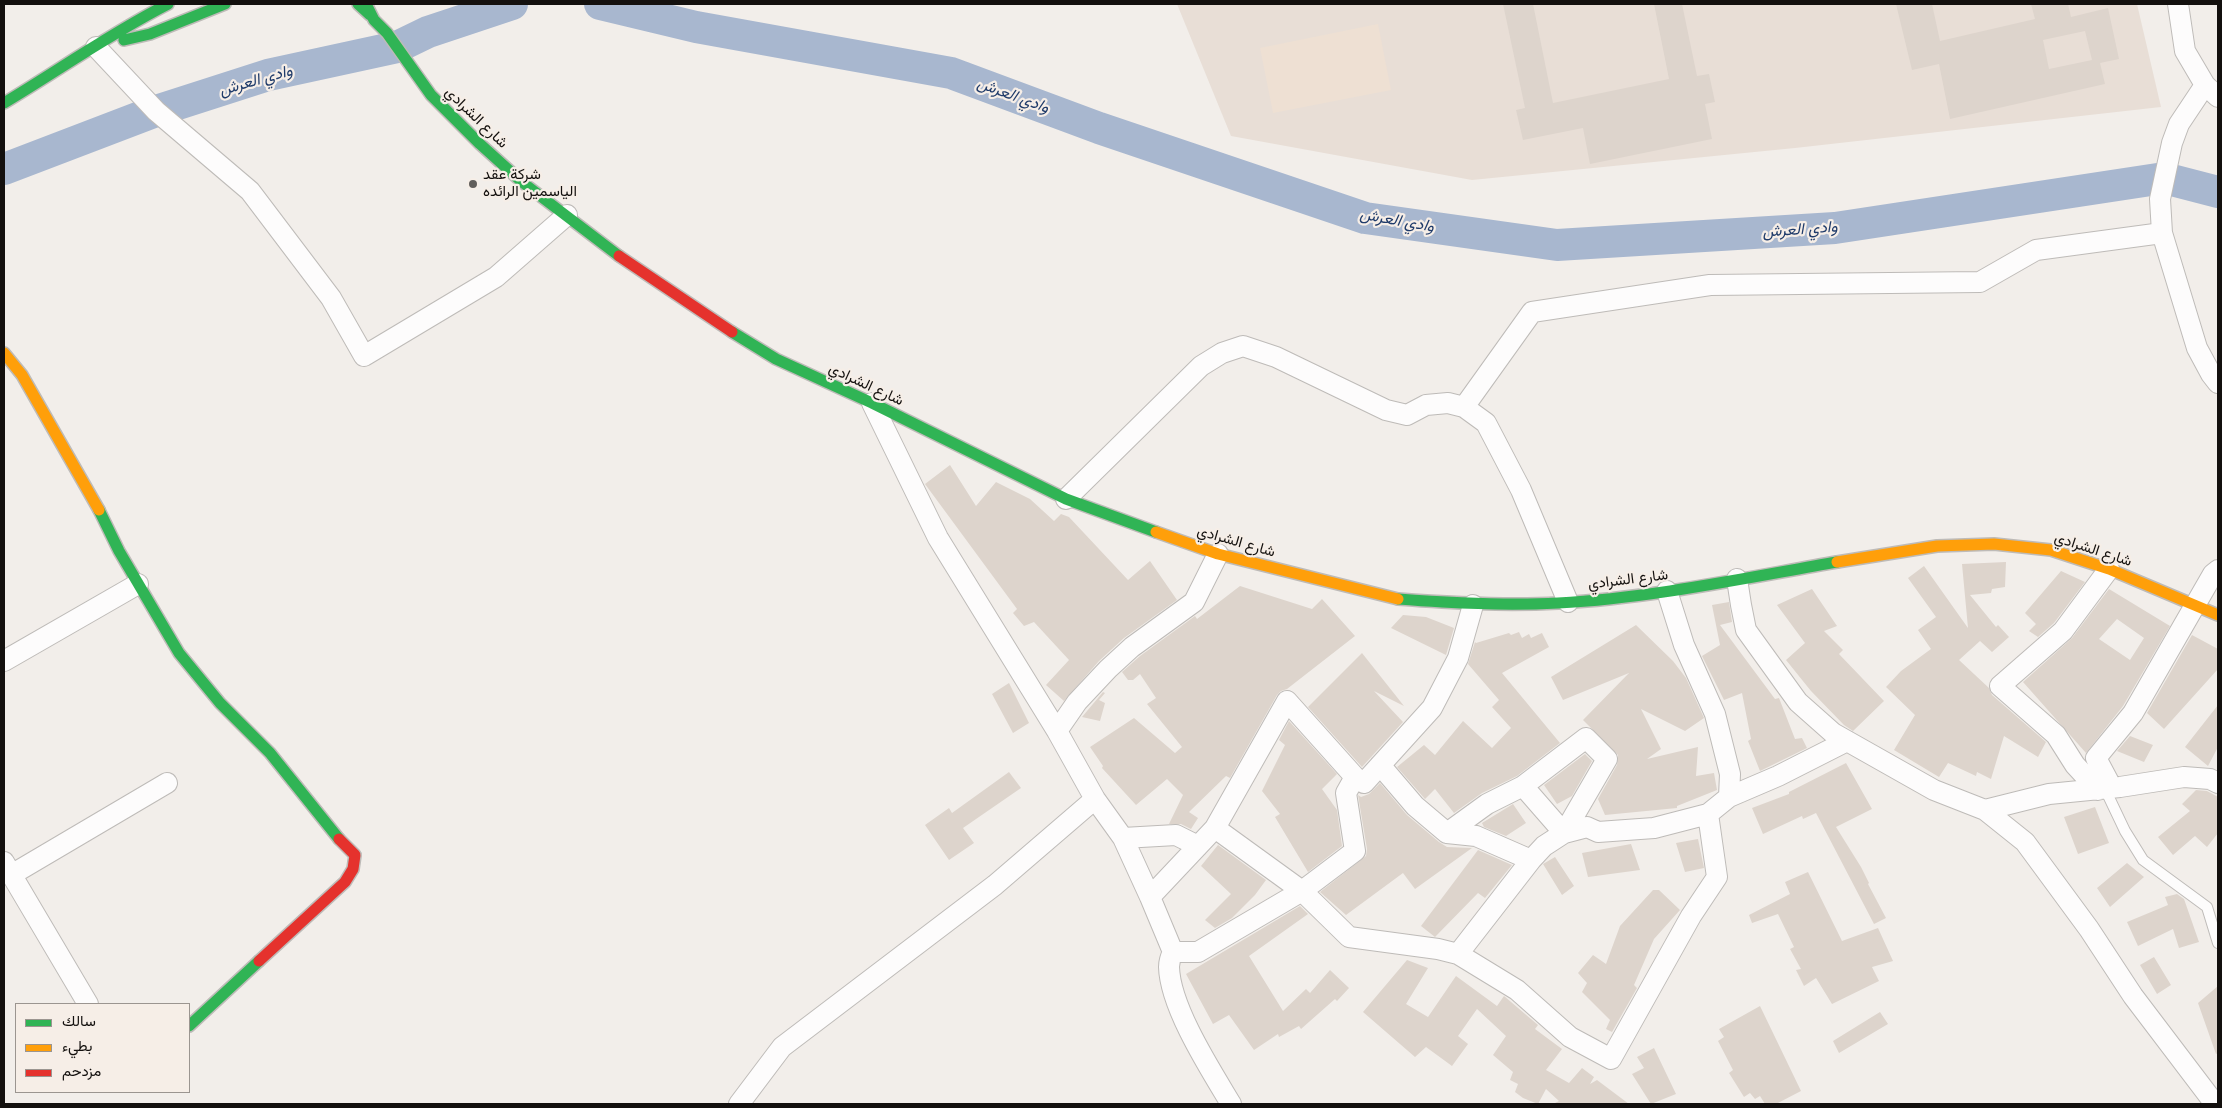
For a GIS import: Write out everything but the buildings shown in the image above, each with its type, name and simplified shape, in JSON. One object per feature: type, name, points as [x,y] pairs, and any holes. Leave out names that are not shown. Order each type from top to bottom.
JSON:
[{"type":"street","points":[[4,103],[96,48],[127,25],[168,4]]},
{"type":"street","points":[[96,48],[150,34],[224,4]]},
{"type":"street","points":[[358,4],[370,15]]},
{"type":"street","name":"شارع الشرادي","points":[[366,4],[370,15],[378,26],[387,33],[438,102],[480,144],[522,182],[630,265],[719,324],[776,359],[872,403],[1066,499],[1218,554],[1391,598],[1473,605],[1568,602],[1667,591],[1937,546],[1985,544],[2051,550],[2109,569],[2218,615]]},
{"type":"street","points":[[2178,4],[2185,51],[2212,91],[2179,124],[2172,143],[2160,199],[2162,234],[2197,348],[2218,383]]},
{"type":"street","name":"شارع الشرادي","points":[[384,11],[387,33]]},
{"type":"street","points":[[96,48],[156,111],[250,191],[331,298],[364,356],[496,277],[567,215]]},
{"type":"street","points":[[1464,407],[1532,312],[1710,285],[1980,282],[2036,250],[2162,234]]},
{"type":"street","points":[[1066,499],[1201,366],[1222,353],[1243,346],[1276,357],[1386,410],[1407,415],[1426,406],[1448,403],[1464,407],[1486,423],[1521,490],[1568,602]]},
{"type":"street","points":[[4,353],[22,375],[88,488],[138,584],[178,653],[220,703],[270,753],[332,833],[355,855],[353,869],[345,882],[190,1025]]},
{"type":"street","points":[[872,403],[938,538],[1057,732],[1095,799],[1123,838],[1173,952],[1168,965],[1174,998],[1208,1067],[1231,1104]]},
{"type":"street","points":[[1057,732],[1077,702],[1108,669],[1132,648],[1194,602],[1218,554]]},
{"type":"street","points":[[2105,789],[2075,765],[2056,735],[2000,686],[2063,631],[2109,569]]},
{"type":"street","points":[[2105,789],[2096,758],[2133,713],[2197,605],[2213,574],[2218,570]]},
{"type":"street","points":[[1738,579],[1740,605],[1746,630],[1798,702],[1833,733],[1934,790],[1985,810],[2025,842],[2089,929],[2133,996],[2215,1104]]},
{"type":"street","points":[[4,661],[138,584]]},
{"type":"street","points":[[1667,591],[1684,645],[1715,714],[1730,774],[1729,797]]},
{"type":"street","points":[[1150,896],[1215,828],[1287,701],[1355,776],[1364,783],[1432,708],[1458,658],[1473,605]]},
{"type":"street","points":[[1447,833],[1487,804],[1523,786],[1586,738],[1607,759],[1564,833]]},
{"type":"street","points":[[1458,954],[1531,860],[1544,846],[1564,833],[1587,827],[1598,832],[1654,828],[1708,814],[1729,797],[1778,776],[1847,741]]},
{"type":"street","points":[[1380,765],[1414,806],[1447,833],[1476,836],[1531,860]]},
{"type":"street","points":[[1173,952],[1198,952],[1302,892],[1356,851],[1346,793],[1355,776]]},
{"type":"street","points":[[1985,810],[2049,794],[2105,789],[2184,777],[2210,779],[2218,783]]},
{"type":"street","points":[[87,1003],[8,868],[167,783]]},
{"type":"street","points":[[1523,786],[1564,833]]},
{"type":"street","points":[[739,1104],[782,1047],[995,885],[1095,799]]},
{"type":"street","points":[[1215,828],[1302,892],[1349,937],[1438,949],[1458,954],[1517,990],[1570,1038],[1611,1059],[1691,916],[1717,876],[1708,814]]},
{"type":"street","points":[[1123,838],[1176,835],[1198,846]]},
{"type":"lane","points":[[2105,789],[2125,831],[2143,860],[2207,907],[2218,943]]},
{"type":"shaded area","points":[[1177,4],[2137,4],[2161,107],[1795,148],[1472,180],[1231,136]]},
{"type":"shaded area","points":[[1378,24],[1391,90],[1273,113],[1260,48]]},
{"type":"waterway","name":"وادي العرش","points":[[4,169],[156,111],[268,75],[397,47],[428,32],[512,4]]},
{"type":"waterway","name":"وادي العرش","points":[[600,4],[696,27],[951,73],[1099,128],[1365,218],[1557,245],[1835,228],[2164,178],[2218,192]]},
{"type":"traffic: fast","points":[[4,103],[106,39],[168,4]]},
{"type":"traffic: fast","points":[[124,40],[150,34],[225,4]]},
{"type":"traffic: fast","points":[[358,4],[370,15]]},
{"type":"traffic: fast","points":[[366,4],[374,20],[387,33],[431,95],[480,144],[522,182],[619,256]]},
{"type":"traffic: fast","points":[[732,332],[776,359],[872,403],[1066,499],[1156,532]]},
{"type":"traffic: fast","points":[[99,510],[119,551],[179,653],[220,703],[270,753],[339,839]]},
{"type":"traffic: fast","points":[[1398,599],[1458,603],[1558,603],[1628,597],[1698,587],[1837,562]]},
{"type":"traffic: fast","points":[[190,1025],[259,961]]},
{"type":"traffic: slow","points":[[4,353],[22,375],[99,510]]},
{"type":"traffic: slow","points":[[1156,532],[1218,554],[1398,599]]},
{"type":"traffic: slow","points":[[1837,562],[1937,546],[1994,544],[2051,550],[2109,569],[2218,615]]},
{"type":"traffic: jam","points":[[619,256],[732,332]]},
{"type":"traffic: jam","points":[[259,961],[345,882],[353,869],[355,855],[339,839]]},
{"type":"place","name":"شرکة عقد الیاسمین الرائدہ","points":[[473,184]]}]
